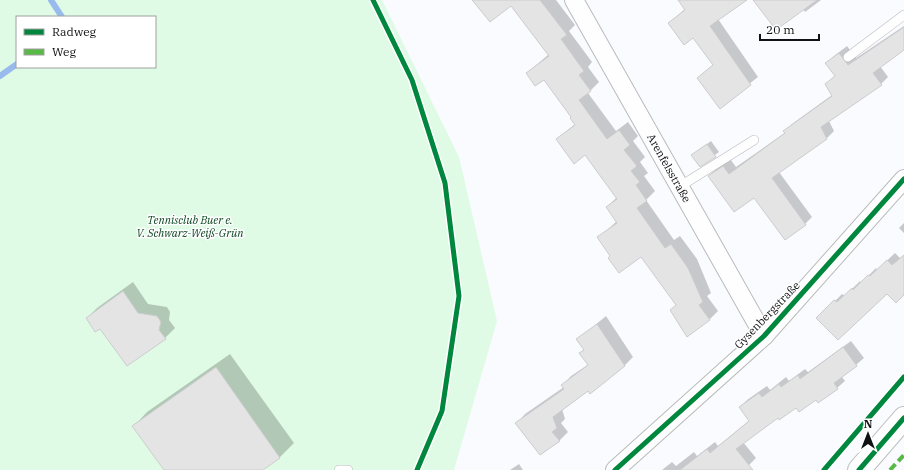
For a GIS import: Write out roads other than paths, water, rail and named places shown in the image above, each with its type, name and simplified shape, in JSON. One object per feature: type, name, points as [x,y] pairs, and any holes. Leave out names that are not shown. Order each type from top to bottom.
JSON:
[{"type":"main road","points":[[866,467],[904,418]]},
{"type":"street","name":"Arenfelsstraße","points":[[574,0],[764,336]]},
{"type":"street","name":"Gysenbergstraße","points":[[615,470],[764,336],[904,179]]},
{"type":"lane","points":[[848,56],[904,15]]},
{"type":"lane","points":[[679,187],[754,140]]},
{"type":"lane","points":[[339,470],[348,470]]},
{"type":"waterway","points":[[51,0],[61,16]]},
{"type":"waterway","points":[[0,76],[16,65]]},
{"type":"park label","name":"Tennisclub Buer e. V. Schwarz-Weiß-Grün","points":[[190,226]]}]
